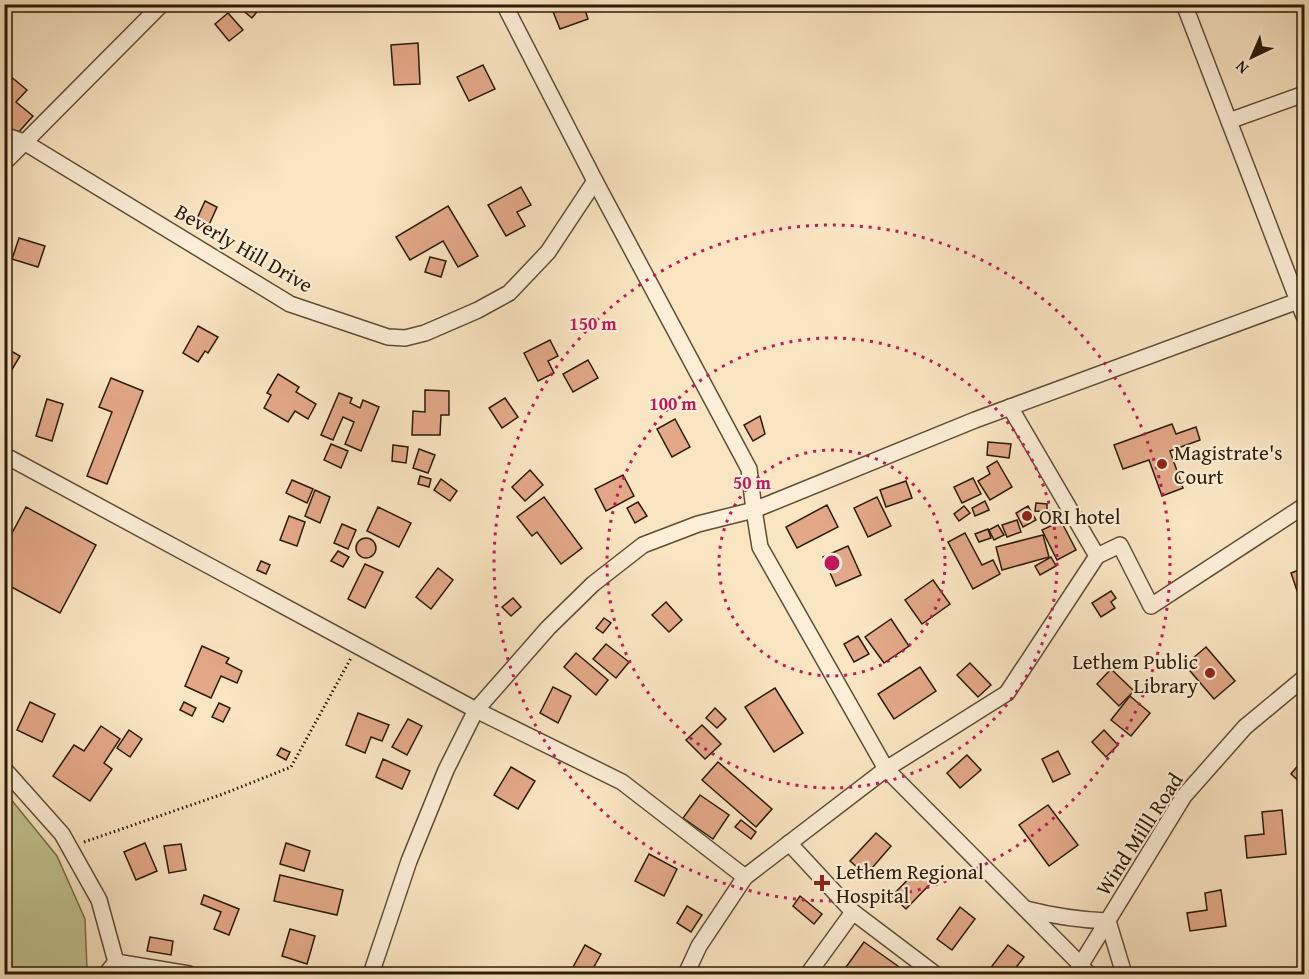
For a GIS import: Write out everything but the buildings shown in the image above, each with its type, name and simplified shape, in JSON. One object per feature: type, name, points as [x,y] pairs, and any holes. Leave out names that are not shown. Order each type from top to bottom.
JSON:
[{"type":"street","points":[[4,163],[162,4]]},
{"type":"street","points":[[504,4],[594,181],[749,469],[760,547],[886,769],[1026,909],[1081,971]]},
{"type":"street","points":[[1184,4],[1305,316]]},
{"type":"street","points":[[1229,121],[1305,94]]},
{"type":"street","name":"Beverly Hill Drive","points":[[4,135],[24,142],[290,304],[388,337],[405,338],[425,333],[478,310],[509,293],[548,252],[594,181]]},
{"type":"street","points":[[371,975],[413,851],[446,770],[476,710],[563,613],[593,584],[643,545],[698,524],[754,510],[975,420],[1298,301]]},
{"type":"street","points":[[1010,407],[1097,556]]},
{"type":"street","points":[[4,455],[476,710],[622,782],[745,877]]},
{"type":"street","points":[[686,975],[699,946],[745,877],[886,769],[1007,693],[1097,556],[1120,545],[1151,606],[1305,507]]},
{"type":"street","name":"Wind Milll Road","points":[[1081,971],[1108,921],[1184,796],[1245,727],[1305,678]]},
{"type":"street","points":[[4,769],[62,834],[99,900],[116,962]]},
{"type":"street","points":[[789,843],[854,912],[934,975]]},
{"type":"street","points":[[1026,909],[1071,919],[1108,921],[1124,975]]},
{"type":"street","points":[[808,975],[854,912]]},
{"type":"street","points":[[106,975],[116,962]]},
{"type":"street","points":[[116,962],[189,975]]},
{"type":"path","points":[[69,847],[223,794],[291,767],[357,646]]},
{"type":"green space","points":[[5,792],[57,856],[85,919],[87,969],[82,974],[5,974]]},
{"type":"place","name":"Magistrate's Court","points":[[1162,464]]},
{"type":"place","name":"ORI hotel","points":[[1027,516]]},
{"type":"place","name":"Lethem Public Library","points":[[1210,673]]},
{"type":"place","name":"Lethem Regional Hospital","points":[[822,883]]}]
